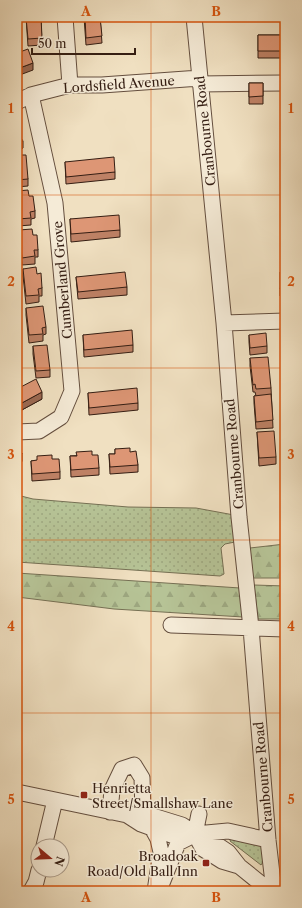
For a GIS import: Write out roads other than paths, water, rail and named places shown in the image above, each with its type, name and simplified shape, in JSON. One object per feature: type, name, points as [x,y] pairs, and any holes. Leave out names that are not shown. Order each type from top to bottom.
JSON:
[{"type":"street","points":[[64,17],[70,85]]},
{"type":"street","name":"Cranbourne Road","points":[[194,17],[224,323],[240,523],[251,624],[268,840],[274,891]]},
{"type":"street","name":"Lordsfield Avenue","points":[[17,102],[31,95],[70,85],[200,81],[285,83]]},
{"type":"street","name":"Cumberland Grove","points":[[17,432],[38,431],[62,417],[72,391],[55,204],[31,95]]},
{"type":"street","points":[[224,323],[285,321]]},
{"type":"street","points":[[171,625],[251,624],[285,629]]},
{"type":"street","points":[[110,812],[112,790],[122,769],[134,765],[142,778],[150,819],[158,839],[161,852],[155,891]]},
{"type":"street","points":[[17,792],[127,816],[182,825],[195,834],[210,840],[228,852],[239,866],[270,891]]},
{"type":"street","points":[[46,838],[55,800]]},
{"type":"street","points":[[195,834],[199,814]]},
{"type":"street","points":[[159,891],[178,843],[195,834],[228,831],[268,840]]},
{"type":"street","points":[[30,891],[37,878]]},
{"type":"place","name":"Henrietta Street/Smallshaw Lane","points":[[84,795]]},
{"type":"place","name":"Broadoak Road/Old Ball Inn","points":[[206,863]]}]
